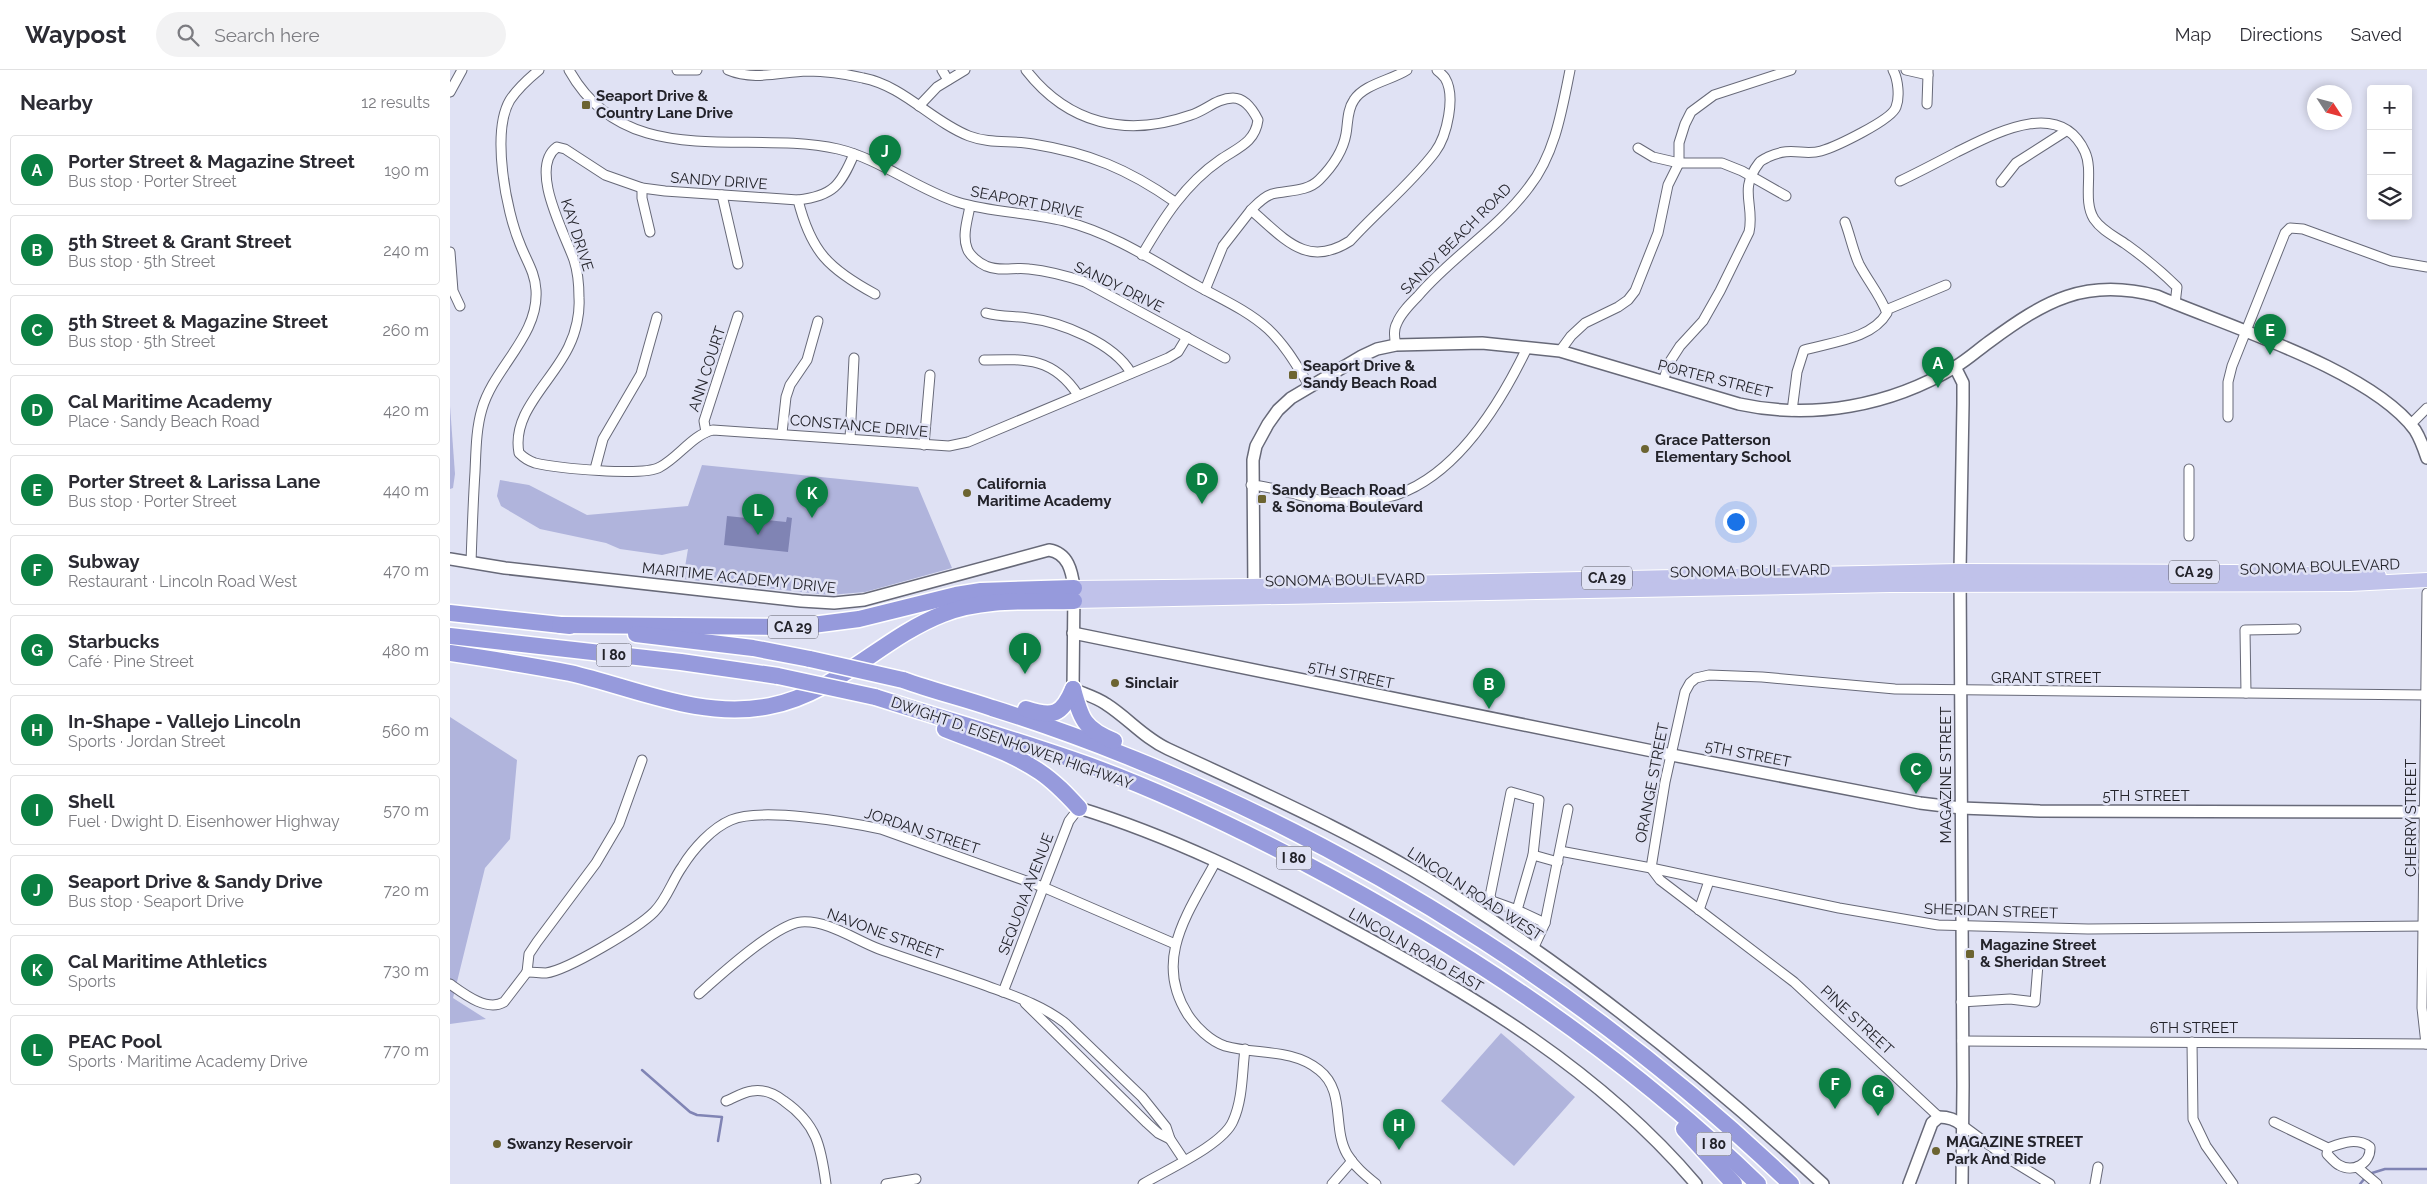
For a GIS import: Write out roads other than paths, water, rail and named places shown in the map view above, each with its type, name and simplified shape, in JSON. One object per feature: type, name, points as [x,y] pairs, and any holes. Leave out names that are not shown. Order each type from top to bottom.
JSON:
[{"type":"highway","name":"CA 29","points":[[560,625],[797,627],[859,619],[956,595],[981,591],[1074,594]]},
{"type":"highway","name":"CA 29","points":[[450,653],[571,674],[695,707],[747,710],[770,706],[810,694],[839,678],[907,632],[943,614],[998,603],[1074,594]]},
{"type":"highway","name":"DWIGHT D. EISENHOWER HIGHWAY","points":[[450,613],[753,648],[810,659],[903,680],[1060,731],[1133,759],[1235,804],[1384,881],[1526,970],[1660,1069],[1791,1184]]},
{"type":"highway","name":"DWIGHT D. EISENHOWER HIGHWAY","points":[[450,636],[681,662],[778,676],[875,697],[1100,770],[1199,812],[1267,844],[1369,899],[1485,970],[1600,1051],[1668,1104],[1758,1184]]},
{"type":"highway","points":[[931,690],[987,696],[1048,714],[1064,707],[1073,689]]},
{"type":"highway","points":[[1073,689],[1080,716],[1093,732],[1189,773],[1235,804]]},
{"type":"highway","points":[[875,697],[910,716],[1010,755],[1028,764],[1058,787],[1079,808]]},
{"type":"highway","points":[[1668,1104],[1688,1134],[1734,1184]]},
{"type":"main road","name":"SONOMA BOULEVARD","points":[[1074,594],[1960,578],[2350,573],[2427,580],[2321,585],[1960,578]]},
{"type":"street","points":[[450,92],[462,70]]},
{"type":"street","points":[[470,563],[478,423],[492,384],[525,334],[535,303],[533,272],[520,244],[510,215],[504,189],[502,153],[505,114],[510,101],[523,83],[539,70]]},
{"type":"street","name":"SEAPORT DRIVE","points":[[569,70],[584,93],[597,106],[639,131],[689,141],[814,146],[854,154],[933,192],[970,206],[1066,221],[1114,239],[1250,314],[1287,350],[1310,387]]},
{"type":"street","points":[[677,70],[697,70]]},
{"type":"street","points":[[728,70],[749,76],[809,71],[864,78],[901,92],[946,125],[969,136],[1002,142],[1024,142],[1090,156],[1136,178],[1175,202]]},
{"type":"street","points":[[942,70],[948,80]]},
{"type":"street","points":[[919,106],[937,87],[964,70]]},
{"type":"street","points":[[1026,70],[1046,94],[1072,111],[1092,120],[1119,125],[1151,125],[1190,116],[1217,102],[1234,98],[1248,106],[1258,120],[1253,136],[1243,146],[1210,168],[1175,202],[1142,255]]},
{"type":"street","points":[[1205,290],[1223,246],[1250,210],[1271,194],[1308,187],[1318,181],[1328,170],[1343,147],[1349,110],[1354,100],[1362,92],[1396,78],[1407,70]]},
{"type":"street","points":[[1250,210],[1300,249],[1324,254],[1336,250],[1350,241],[1436,150],[1446,129],[1450,109],[1449,91],[1445,78],[1437,70]]},
{"type":"street","name":"SANDY BEACH ROAD","points":[[1396,345],[1394,336],[1396,324],[1401,315],[1428,284],[1510,209],[1539,173],[1557,127],[1570,70]]},
{"type":"street","points":[[1560,351],[1571,336],[1585,323],[1618,307],[1628,300],[1635,291],[1658,234],[1668,185],[1679,163],[1679,144],[1691,112],[1703,102],[1728,90],[1791,70]]},
{"type":"street","points":[[1663,382],[1670,363],[1680,346],[1703,321],[1720,292],[1749,232],[1751,223],[1747,186],[1760,161],[1780,152],[1819,152],[1887,118],[1896,108],[1898,91],[1896,75],[1893,70]]},
{"type":"street","points":[[1906,70],[1928,72],[1927,104]]},
{"type":"street","points":[[1900,181],[1991,135],[2015,126],[2037,122],[2055,125],[2076,138],[2085,152],[2088,164],[2090,209],[2094,219],[2104,230],[2162,272],[2177,287],[2175,304]]},
{"type":"street","points":[[2001,182],[2016,163],[2066,131]]},
{"type":"street","name":"KAY DRIVE","points":[[595,469],[534,463],[519,453],[518,432],[528,410],[570,346],[579,311],[577,274],[550,196],[546,168],[548,158],[551,151],[557,147],[565,149],[605,175],[620,181]]},
{"type":"street","points":[[1638,148],[1653,157],[1679,163],[1722,163],[1751,176],[1786,196]]},
{"type":"street","name":"SANDY DRIVE","points":[[620,181],[642,188],[665,192],[798,200],[816,198],[838,186],[854,154]]},
{"type":"street","points":[[642,188],[642,198],[650,232]]},
{"type":"street","points":[[722,195],[738,264]]},
{"type":"street","points":[[798,200],[806,226],[818,251],[846,278],[875,294]]},
{"type":"street","name":"SANDY DRIVE","points":[[970,206],[965,236],[967,248],[973,257],[985,266],[1027,269],[1064,275],[1104,292],[1225,358]]},
{"type":"street","points":[[1792,411],[1797,372],[1804,350],[1863,334],[1881,323],[1887,313],[1881,297],[1870,284],[1858,261],[1845,222]]},
{"type":"street","points":[[2228,416],[2228,382],[2285,233],[2290,228],[2303,229],[2391,261],[2427,267]]},
{"type":"street","points":[[450,252],[453,291],[460,306]]},
{"type":"street","points":[[1886,310],[1946,285]]},
{"type":"street","name":"PORTER STREET","points":[[1396,345],[1482,343],[1560,351],[1739,404],[1768,410],[1831,410],[1851,407],[1890,396],[1955,367],[2020,319],[2059,299],[2090,290],[2133,290],[2175,304],[2246,332],[2335,370],[2375,395],[2410,424],[2427,458]]},
{"type":"street","points":[[986,313],[998,317],[1027,318],[1064,326],[1117,355],[1131,373]]},
{"type":"street","name":"ANN COURT","points":[[706,432],[704,421],[738,316]]},
{"type":"street","points":[[657,317],[641,374],[603,439],[595,469],[635,473],[659,468],[706,432]]},
{"type":"street","points":[[782,433],[786,397],[790,385],[807,360],[818,321]]},
{"type":"street","name":"CONSTANCE DRIVE","points":[[706,432],[713,430],[782,433],[949,446],[968,442],[1168,358],[1178,352],[1187,337]]},
{"type":"street","points":[[1254,592],[1252,460],[1256,446],[1268,424],[1278,410],[1291,398],[1362,356],[1377,349],[1396,345]]},
{"type":"street","points":[[1251,485],[1267,486],[1329,502],[1389,498],[1417,486],[1467,445],[1506,387],[1527,348]]},
{"type":"street","points":[[850,439],[854,358]]},
{"type":"street","points":[[984,360],[1025,359],[1043,365],[1060,373],[1078,395]]},
{"type":"street","name":"MAGAZINE STREET","points":[[1955,367],[1962,382],[1960,578],[1962,1184]]},
{"type":"street","points":[[924,445],[930,375]]},
{"type":"street","points":[[2410,424],[2427,408]]},
{"type":"street","points":[[2189,469],[2189,536]]},
{"type":"street","name":"MARITIME ACADEMY DRIVE","points":[[450,559],[470,563],[801,601],[834,603],[864,600],[1049,550],[1058,552],[1066,560],[1072,571],[1074,594],[1073,689]]},
{"type":"street","name":"CHERRY STREET","points":[[2427,593],[2425,926],[2422,1008],[2427,1044]]},
{"type":"street","points":[[2246,693],[2245,630],[2296,629]]},
{"type":"street","name":"5TH STREET","points":[[1073,633],[1672,755],[1961,808],[2040,811],[2426,812]]},
{"type":"street","name":"GRANT STREET","points":[[1682,705],[1690,683],[1696,678],[1710,675],[1895,689],[1960,691],[2426,695]]},
{"type":"street","name":"LINCOLN ROAD WEST","points":[[1073,689],[1106,704],[1156,743],[1277,799],[1399,863],[1454,895],[1598,994],[1686,1064],[1823,1184]]},
{"type":"street","name":"ORANGE STREET","points":[[1651,868],[1682,705]]},
{"type":"street","points":[[450,984],[466,995],[489,1005],[499,1005],[504,1002],[527,972],[529,954],[536,942],[596,863],[619,824],[642,760]]},
{"type":"street","points":[[1517,910],[1533,855],[1539,800],[1511,792],[1490,896],[1492,901],[1545,923]]},
{"type":"street","name":"LINCOLN ROAD EAST","points":[[1079,808],[1109,817],[1216,862],[1287,895],[1410,961],[1542,1044],[1619,1104],[1646,1128],[1696,1184]]},
{"type":"street","name":"SEQUOIA AVENUE","points":[[1003,992],[1069,821],[1079,808]]},
{"type":"street","points":[[1533,949],[1545,923],[1568,809]]},
{"type":"street","name":"JORDAN STREET","points":[[527,972],[546,972],[568,965],[633,927],[654,912],[682,866],[701,843],[732,820],[747,817],[810,818],[881,829],[1043,887],[1175,944]]},
{"type":"street","name":"SHERIDAN STREET","points":[[1560,851],[1921,923],[1961,926],[2088,928],[2425,926]]},
{"type":"street","points":[[1533,855],[1558,862]]},
{"type":"street","points":[[1216,862],[1175,944],[1171,966],[1179,1001],[1192,1021],[1203,1032],[1224,1046],[1294,1057],[1320,1070],[1335,1092],[1338,1129],[1346,1153],[1376,1184]]},
{"type":"street","name":"PINE STREET","points":[[1651,868],[1660,880],[1794,982],[1939,1117],[1955,1120],[2004,1156],[2048,1184]]},
{"type":"street","points":[[1699,910],[1709,881]]},
{"type":"street","name":"NAVONE STREET","points":[[700,994],[730,966],[772,936],[793,924],[801,922],[824,925],[878,948],[1020,998],[1052,1013],[1066,1023],[1142,1097],[1166,1127],[1170,1139],[1184,1160]]},
{"type":"street","points":[[1962,1002],[2010,999],[2035,1002],[2038,964]]},
{"type":"street","name":"NAVONE STREET","points":[[1020,998],[1147,1123],[1158,1133],[1170,1139]]},
{"type":"street","name":"6TH STREET","points":[[1962,1041],[2427,1044]]},
{"type":"street","points":[[2192,1042],[2193,1119],[2206,1146],[2233,1184]]},
{"type":"street","points":[[1143,1184],[1213,1144],[1226,1133],[1233,1122],[1238,1107],[1245,1049]]},
{"type":"street","points":[[726,1101],[750,1091],[760,1090],[776,1095],[797,1110],[812,1128],[818,1141],[826,1184]]},
{"type":"street","points":[[1909,1184],[1927,1131],[1939,1117]]},
{"type":"street","points":[[2274,1122],[2328,1148],[2346,1142],[2364,1143],[2370,1147],[2368,1160],[2357,1166],[2347,1168],[2338,1165],[2327,1154],[2328,1148]]},
{"type":"street","points":[[1332,1184],[1352,1161]]},
{"type":"street","points":[[2357,1166],[2377,1184]]},
{"type":"street","points":[[2095,1184],[2098,1167]]},
{"type":"street","points":[[886,1184],[916,1179]]},
{"type":"waterway","points":[[642,1070],[690,1112],[697,1115],[722,1117],[718,1141]]},
{"type":"waterway","points":[[2372,1173],[2385,1169],[2427,1169]]},
{"type":"waterway","points":[[2360,1184],[2365,1178]]},
{"type":"place","name":"Seaport Drive & Country Lane Drive","points":[[586,105]]},
{"type":"place","name":"Seaport Drive & Sandy Drive","points":[[885,176]]},
{"type":"place","name":"Porter Street & Larissa Lane","points":[[2270,355]]},
{"type":"place","name":"Seaport Drive & Sandy Beach Road","points":[[1293,375]]},
{"type":"place","name":"Porter Street & Magazine Street","points":[[1938,388]]},
{"type":"place","name":"Grace Patterson Elementary School","points":[[1645,449]]},
{"type":"place","name":"California Maritime Academy","points":[[967,493]]},
{"type":"place","name":"Sandy Beach Road & Sonoma Boulevard","points":[[1262,499]]},
{"type":"place","name":"Cal Maritime Academy","points":[[1202,504]]},
{"type":"place","name":"Cal Maritime Athletics","points":[[812,518]]},
{"type":"place","name":"PEAC Pool","points":[[758,535]]},
{"type":"place","name":"Shell","points":[[1025,674]]},
{"type":"place","name":"Sinclair","points":[[1115,683]]},
{"type":"place","name":"5th Street & Grant Street","points":[[1489,709]]},
{"type":"place","name":"5th Street & Magazine Street","points":[[1916,794]]},
{"type":"place","name":"Magazine Street & Sheridan Street","points":[[1970,954]]},
{"type":"place","name":"Subway","points":[[1835,1109]]},
{"type":"place","name":"Starbucks","points":[[1878,1116]]},
{"type":"place","name":"Swanzy Reservoir","points":[[497,1144]]},
{"type":"place","name":"In-Shape - Vallejo Lincoln","points":[[1399,1150]]},
{"type":"place","name":"MAGAZINE STREET Park And Ride","points":[[1936,1151]]}]
